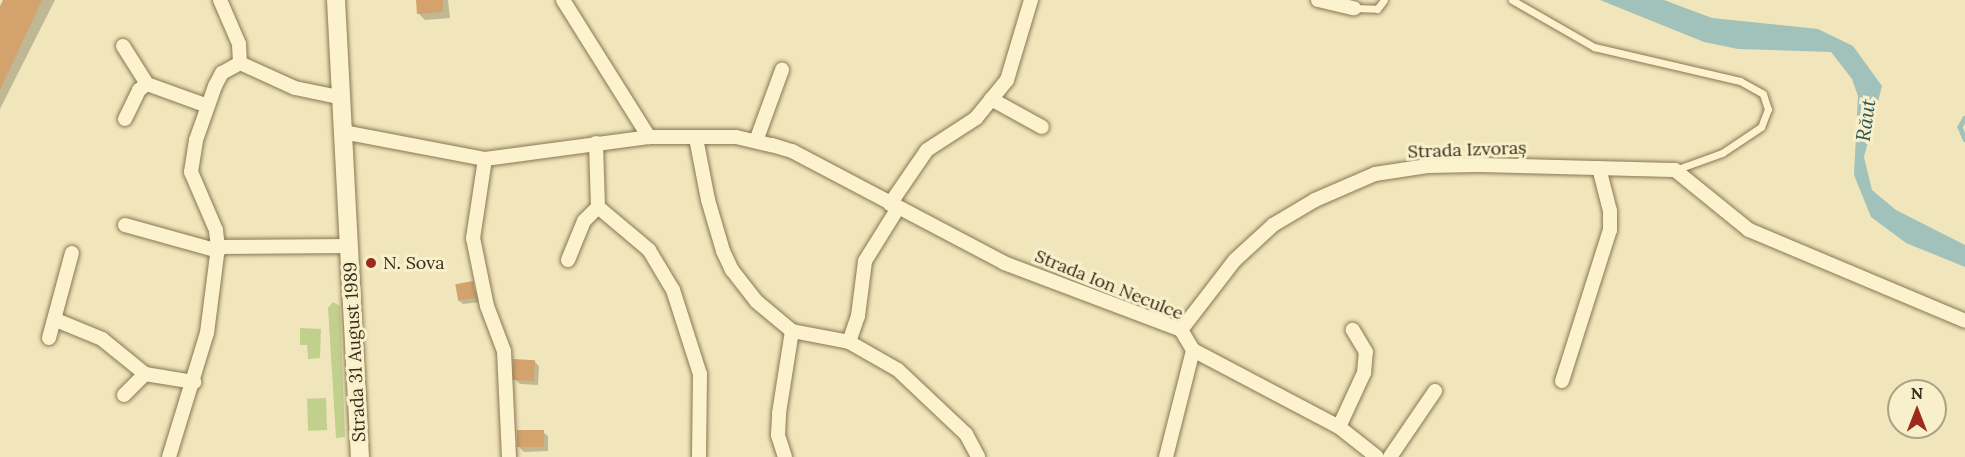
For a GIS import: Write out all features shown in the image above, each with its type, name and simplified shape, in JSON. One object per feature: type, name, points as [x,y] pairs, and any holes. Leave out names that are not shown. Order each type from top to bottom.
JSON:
[{"type":"main road","name":"Strada 31 August 1989","points":[[336,0],[339,97],[343,132],[360,457]]},
{"type":"street","points":[[220,0],[239,44],[240,63]]},
{"type":"street","points":[[563,0],[649,137]]},
{"type":"street","points":[[849,342],[858,316],[865,261],[894,206],[927,150],[976,118],[1007,80],[1031,0]]},
{"type":"street","points":[[1317,0],[1354,8]]},
{"type":"street","points":[[123,46],[147,84],[205,105]]},
{"type":"street","points":[[240,63],[295,88],[339,97]]},
{"type":"street","points":[[169,457],[177,423],[194,382],[207,333],[218,249],[216,230],[191,172],[205,105],[222,74],[240,63]]},
{"type":"street","points":[[756,141],[782,70]]},
{"type":"street","points":[[125,119],[139,90],[147,84]]},
{"type":"street","points":[[992,99],[1042,127]]},
{"type":"street","name":"Strada Ion Neculce","points":[[343,132],[485,159],[649,137],[736,137],[756,141],[792,151],[1004,263],[1181,330],[1193,350]]},
{"type":"street","points":[[696,138],[708,200],[732,270],[756,301],[792,331],[849,342],[898,370],[966,434],[978,457]]},
{"type":"street","points":[[568,260],[584,221],[598,207],[596,143]]},
{"type":"street","points":[[485,159],[473,238],[488,306],[504,351],[509,457]]},
{"type":"street","name":"Strada Izvoraș","points":[[1181,330],[1235,260],[1273,225],[1315,200],[1375,174],[1427,166],[1675,170]]},
{"type":"street","points":[[1562,381],[1610,230],[1610,211],[1599,168]]},
{"type":"street","points":[[1675,170],[1749,231],[1965,321]]},
{"type":"street","points":[[598,207],[649,250],[677,301],[700,374],[699,457]]},
{"type":"street","name":"Strada 31 August 1989","points":[[125,225],[218,249],[349,246]]},
{"type":"street","points":[[49,338],[56,320],[72,253]]},
{"type":"street","points":[[56,320],[102,339],[145,374],[194,382]]},
{"type":"street","points":[[1339,427],[1365,366],[1366,352],[1353,330]]},
{"type":"street","points":[[785,457],[778,435],[792,331]]},
{"type":"street","points":[[1166,457],[1193,350],[1339,427],[1377,457]]},
{"type":"street","points":[[124,395],[145,374]]},
{"type":"street","points":[[1390,457],[1435,391]]},
{"type":"lane","points":[[1354,8],[1377,9],[1384,0]]},
{"type":"lane","points":[[1512,0],[1594,47],[1740,81],[1763,94],[1768,109],[1761,127],[1722,153],[1675,170]]},
{"type":"green space","points":[[333,302],[340,306],[345,437],[336,438],[328,308]]},
{"type":"green space","points":[[300,328],[321,329],[320,358],[308,359],[307,345],[300,345]]},
{"type":"green space","points":[[326,398],[327,430],[308,431],[307,399]]},
{"type":"water","name":"Răut","points":[[1600,0],[1664,0],[1712,18],[1818,29],[1853,46],[1882,86],[1864,157],[1872,190],[1896,210],[1965,245],[1965,267],[1906,243],[1871,217],[1854,175],[1858,96],[1852,79],[1831,52],[1738,49],[1704,42]]},
{"type":"building","points":[[3,0],[42,0],[0,90],[0,6]]},
{"type":"building","points":[[416,0],[443,0],[443,12],[417,14]]},
{"type":"building","points":[[473,281],[476,298],[458,301],[455,284]]},
{"type":"building","points":[[513,359],[535,360],[534,381],[512,380]]},
{"type":"building","points":[[517,430],[544,430],[544,447],[517,447]]},
{"type":"waterway","points":[[1965,118],[1960,127],[1965,139]]},
{"type":"place","name":"N. Sova","points":[[371,263]]}]
